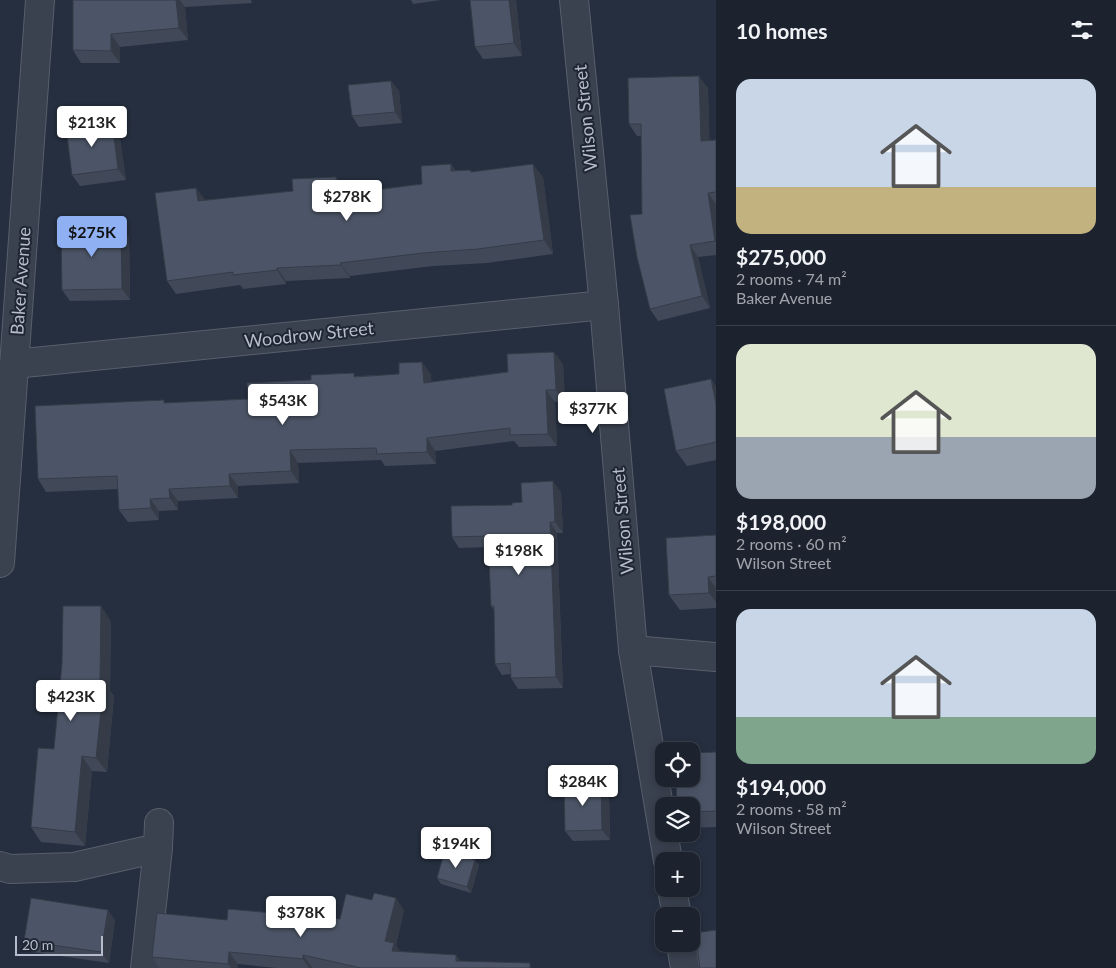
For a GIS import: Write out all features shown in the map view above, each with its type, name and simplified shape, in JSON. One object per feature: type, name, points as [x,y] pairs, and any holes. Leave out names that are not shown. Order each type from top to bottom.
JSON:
[{"type":"street","name":"Baker Avenue","points":[[0,563],[5,452],[14,364],[40,0]]},
{"type":"street","name":"Wilson Street","points":[[574,0],[604,304],[633,650],[667,852]]},
{"type":"street","name":"Woodrow Street","points":[[14,364],[604,304]]},
{"type":"street","points":[[633,650],[716,657]]},
{"type":"street","points":[[0,866],[10,868],[74,867],[158,836],[145,968]]},
{"type":"street","points":[[682,952],[685,968]]},
{"type":"building","points":[[73,0],[176,0],[179,28],[111,34],[111,51],[73,50]]},
{"type":"building","points":[[470,0],[509,0],[514,43],[475,47]]},
{"type":"building","points":[[699,76],[701,141],[716,140],[716,192],[708,193],[715,241],[690,245],[702,296],[650,309],[637,257],[630,215],[642,214],[641,124],[629,124],[628,78]]},
{"type":"building","points":[[391,81],[395,112],[352,116],[348,85]]},
{"type":"building","points":[[112,121],[118,169],[72,175],[66,127]]},
{"type":"building","points":[[451,164],[451,171],[470,170],[471,172],[533,164],[544,240],[478,249],[423,253],[340,263],[341,265],[277,268],[277,270],[233,275],[233,272],[167,281],[155,193],[196,188],[198,201],[293,191],[292,179],[336,177],[337,195],[422,184],[421,166]]},
{"type":"building","points":[[121,226],[122,289],[62,290],[61,228]]},
{"type":"building","points":[[554,352],[556,390],[546,390],[548,434],[510,435],[510,428],[427,438],[427,452],[377,454],[376,448],[290,450],[291,471],[229,474],[230,486],[169,489],[170,498],[150,499],[151,508],[119,510],[117,476],[38,479],[35,406],[164,400],[164,403],[248,399],[247,383],[311,380],[311,375],[354,373],[354,377],[399,374],[399,363],[422,362],[424,383],[508,372],[507,354]]},
{"type":"building","points":[[711,379],[716,404],[716,442],[676,451],[664,389]]},
{"type":"building","points":[[553,481],[555,522],[550,522],[556,677],[511,678],[510,663],[495,664],[494,606],[491,606],[488,536],[452,537],[451,506],[512,505],[512,503],[522,502],[521,483]]},
{"type":"building","points":[[716,535],[716,576],[708,577],[709,593],[669,595],[666,538]]},
{"type":"building","points":[[63,606],[101,606],[100,681],[104,682],[96,758],[82,756],[75,832],[31,827],[38,748],[54,749],[62,664]]},
{"type":"building","points":[[716,752],[716,811],[700,812],[700,797],[677,797],[676,787],[700,787],[700,753]]},
{"type":"building","points":[[601,783],[602,830],[565,831],[564,784]]},
{"type":"building","points":[[445,850],[475,860],[467,887],[437,878]]},
{"type":"building","points":[[374,893],[396,898],[385,941],[394,943],[392,951],[456,955],[456,961],[530,963],[530,968],[361,968],[303,955],[303,959],[229,952],[228,964],[152,957],[157,913],[227,920],[228,909],[340,919],[346,894],[372,900]]},
{"type":"building","points":[[31,898],[108,910],[101,952],[24,941]]},
{"type":"building","points":[[716,930],[716,968],[700,968],[698,952],[700,952],[700,932]]}]
